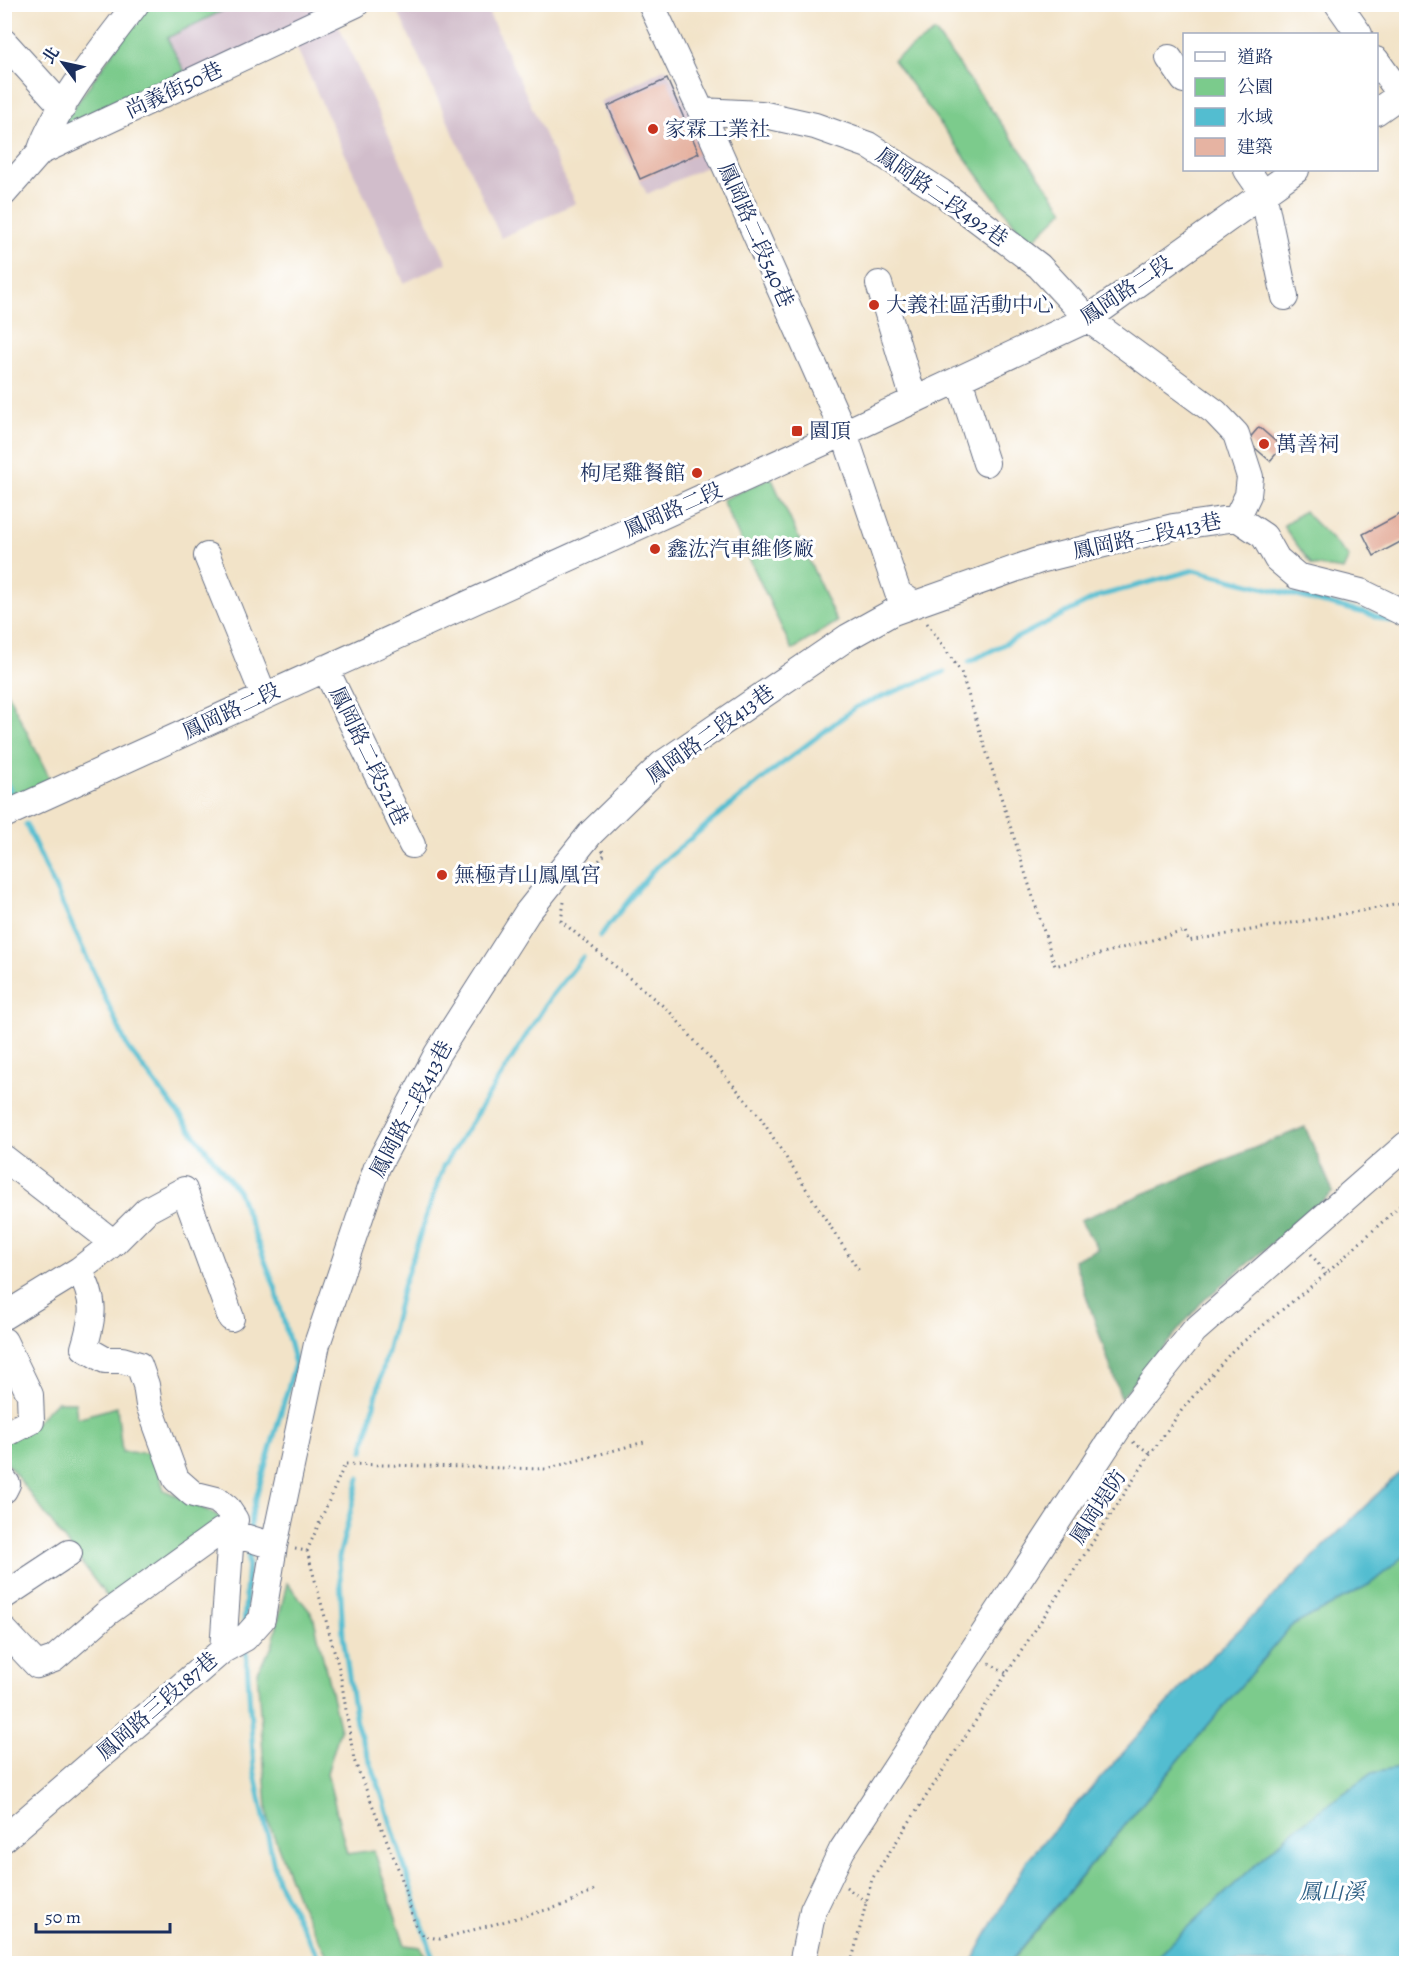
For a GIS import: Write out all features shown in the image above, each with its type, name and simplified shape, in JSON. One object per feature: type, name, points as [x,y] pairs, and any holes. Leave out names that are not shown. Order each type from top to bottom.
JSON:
[{"type":"street","points":[[40,152],[63,107],[136,4]]},
{"type":"street","name":"尚義街50巷","points":[[4,193],[40,152],[356,4]]},
{"type":"street","name":"鳳岡路二段540巷","points":[[651,4],[844,433],[898,593],[914,604]]},
{"type":"street","points":[[1338,4],[1358,33]]},
{"type":"street","points":[[4,42],[63,107]]},
{"type":"street","points":[[1169,58],[1183,77]]},
{"type":"street","points":[[1378,61],[1404,93],[1378,111]]},
{"type":"street","name":"鳳岡路二段492巷","points":[[701,111],[760,114],[815,126],[868,145],[941,192],[1039,266],[1088,319]]},
{"type":"street","points":[[1248,171],[1263,193],[1285,297]]},
{"type":"street","name":"鳳岡路二段","points":[[15,810],[844,433],[1088,319],[1295,171]]},
{"type":"street","points":[[879,284],[914,400]]},
{"type":"street","name":"鳳岡路二段413巷","points":[[224,1650],[245,1638],[262,1619],[274,1546],[317,1344],[377,1167],[437,1054],[514,933],[555,876],[590,834],[662,764],[848,637],[893,612],[1040,560],[1173,527],[1237,518],[1248,495],[1250,477],[1236,434],[1215,412],[1088,319]]},
{"type":"street","points":[[959,379],[986,463]]},
{"type":"street","points":[[1237,518],[1264,536],[1277,559],[1297,576],[1361,592],[1405,614]]},
{"type":"street","points":[[207,556],[264,696]]},
{"type":"street","name":"鳳岡路二段521巷","points":[[325,668],[412,845]]},
{"type":"street","points":[[802,1964],[813,1910],[842,1850],[1129,1412],[1194,1331],[1407,1145]]},
{"type":"street","points":[[4,1158],[114,1243]]},
{"type":"street","points":[[4,1316],[79,1270],[114,1243],[147,1210],[184,1190],[231,1318]]},
{"type":"street","name":"鳳岡路三段187巷","points":[[4,1839],[224,1650],[231,1533],[235,1520],[227,1508],[217,1500],[193,1494],[176,1479],[149,1405],[146,1385],[139,1365],[122,1360],[105,1360],[84,1348],[90,1327],[92,1299],[79,1270]]},
{"type":"street","points":[[4,1341],[30,1395],[31,1421],[4,1435]]},
{"type":"street","points":[[4,1480],[7,1484],[4,1490]]},
{"type":"street","points":[[4,1630],[37,1665],[54,1659],[107,1613],[221,1531],[274,1546]]},
{"type":"street","points":[[4,1596],[69,1554]]},
{"type":"path","points":[[914,604],[961,672],[1055,966],[1185,931],[1188,941],[1407,903]]},
{"type":"path","points":[[1405,614],[1407,734]]},
{"type":"path","points":[[590,834],[605,854],[592,869]]},
{"type":"path","points":[[565,899],[561,921],[669,1011],[758,1114],[859,1270]]},
{"type":"path","name":"鳳岡堤防","points":[[851,1964],[872,1879],[1144,1463],[1184,1407],[1233,1350],[1326,1274],[1407,1200]]},
{"type":"path","points":[[594,1890],[568,1904],[441,1939],[424,1935],[418,1930],[396,1863],[354,1760],[340,1672],[307,1551],[345,1464],[546,1469],[644,1442]]},
{"type":"path","points":[[274,1546],[307,1551]]},
{"type":"shaded area","points":[[222,5],[337,5],[187,76],[167,38],[224,10]]},
{"type":"shaded area","points":[[395,5],[485,5],[576,203],[501,238]]},
{"type":"shaded area","points":[[337,22],[447,263],[404,283],[294,42]]},
{"type":"shaded area","name":"家霖工業社","points":[[666,68],[700,130],[714,163],[647,194],[600,102]]},
{"type":"green space","points":[[146,5],[222,5],[224,10],[167,38],[187,76],[54,136]]},
{"type":"green space","points":[[935,32],[1064,210],[1029,244],[893,60]]},
{"type":"green space","points":[[771,477],[837,622],[792,650],[722,500]]},
{"type":"green space","points":[[1304,511],[1349,557],[1343,570],[1312,565],[1283,526]]},
{"type":"green space","points":[[4,686],[50,779],[8,802],[4,793]]},
{"type":"green space","points":[[1305,1127],[1333,1192],[1202,1302],[1121,1398],[1074,1260],[1098,1249],[1080,1220]]},
{"type":"green space","points":[[56,1402],[75,1402],[77,1418],[117,1407],[122,1452],[153,1453],[164,1490],[225,1519],[110,1601],[5,1460],[5,1439],[35,1423]]},
{"type":"green space","points":[[1406,1555],[1406,1767],[1372,1773],[1293,1830],[1150,1963],[1009,1964],[1290,1627],[1370,1584]]},
{"type":"green space","points":[[287,1583],[313,1615],[340,1730],[327,1773],[347,1854],[374,1850],[405,1945],[420,1947],[430,1963],[331,1963],[299,1902],[268,1820],[257,1671],[272,1647]]},
{"type":"water","points":[[1406,1466],[1406,1555],[1370,1584],[1290,1627],[1009,1963],[971,1963],[1028,1859],[1191,1677]]},
{"type":"water","name":"鳳山溪","points":[[1406,1767],[1406,1963],[1150,1963],[1293,1830],[1372,1773]]},
{"type":"building","name":"家霖工業社","points":[[667,79],[699,153],[640,179],[608,106]]},
{"type":"building","name":"萬善祠","points":[[1259,427],[1282,447],[1270,461],[1247,441]]},
{"type":"building","points":[[1406,511],[1406,539],[1374,556],[1363,534]]},
{"type":"waterway","points":[[969,662],[1099,596],[1194,570],[1369,614],[1391,622]]},
{"type":"waterway","points":[[600,936],[654,869],[762,779],[856,707],[944,672]]},
{"type":"waterway","points":[[4,778],[10,790]]},
{"type":"waterway","points":[[26,824],[128,1048],[238,1191],[275,1287],[295,1364],[251,1515],[250,1530]]},
{"type":"waterway","points":[[363,1451],[403,1286],[443,1167],[550,998],[583,957]]},
{"type":"waterway","points":[[359,1478],[339,1557],[343,1636],[356,1723],[380,1789],[432,1955],[437,1964]]},
{"type":"waterway","points":[[244,1626],[249,1545]]},
{"type":"waterway","points":[[246,1647],[254,1769],[277,1880],[322,1964]]},
{"type":"place","name":"家霖工業社","points":[[653,129]]},
{"type":"place","name":"大義社區活動中心","points":[[874,305]]},
{"type":"place","name":"園頂","points":[[797,431]]},
{"type":"place","name":"萬善祠","points":[[1264,444]]},
{"type":"place","name":"枸尾雞餐館","points":[[697,473]]},
{"type":"place","name":"鑫汯汽車維修廠","points":[[655,549]]},
{"type":"place","name":"無極青山鳳凰宮","points":[[442,875]]}]
